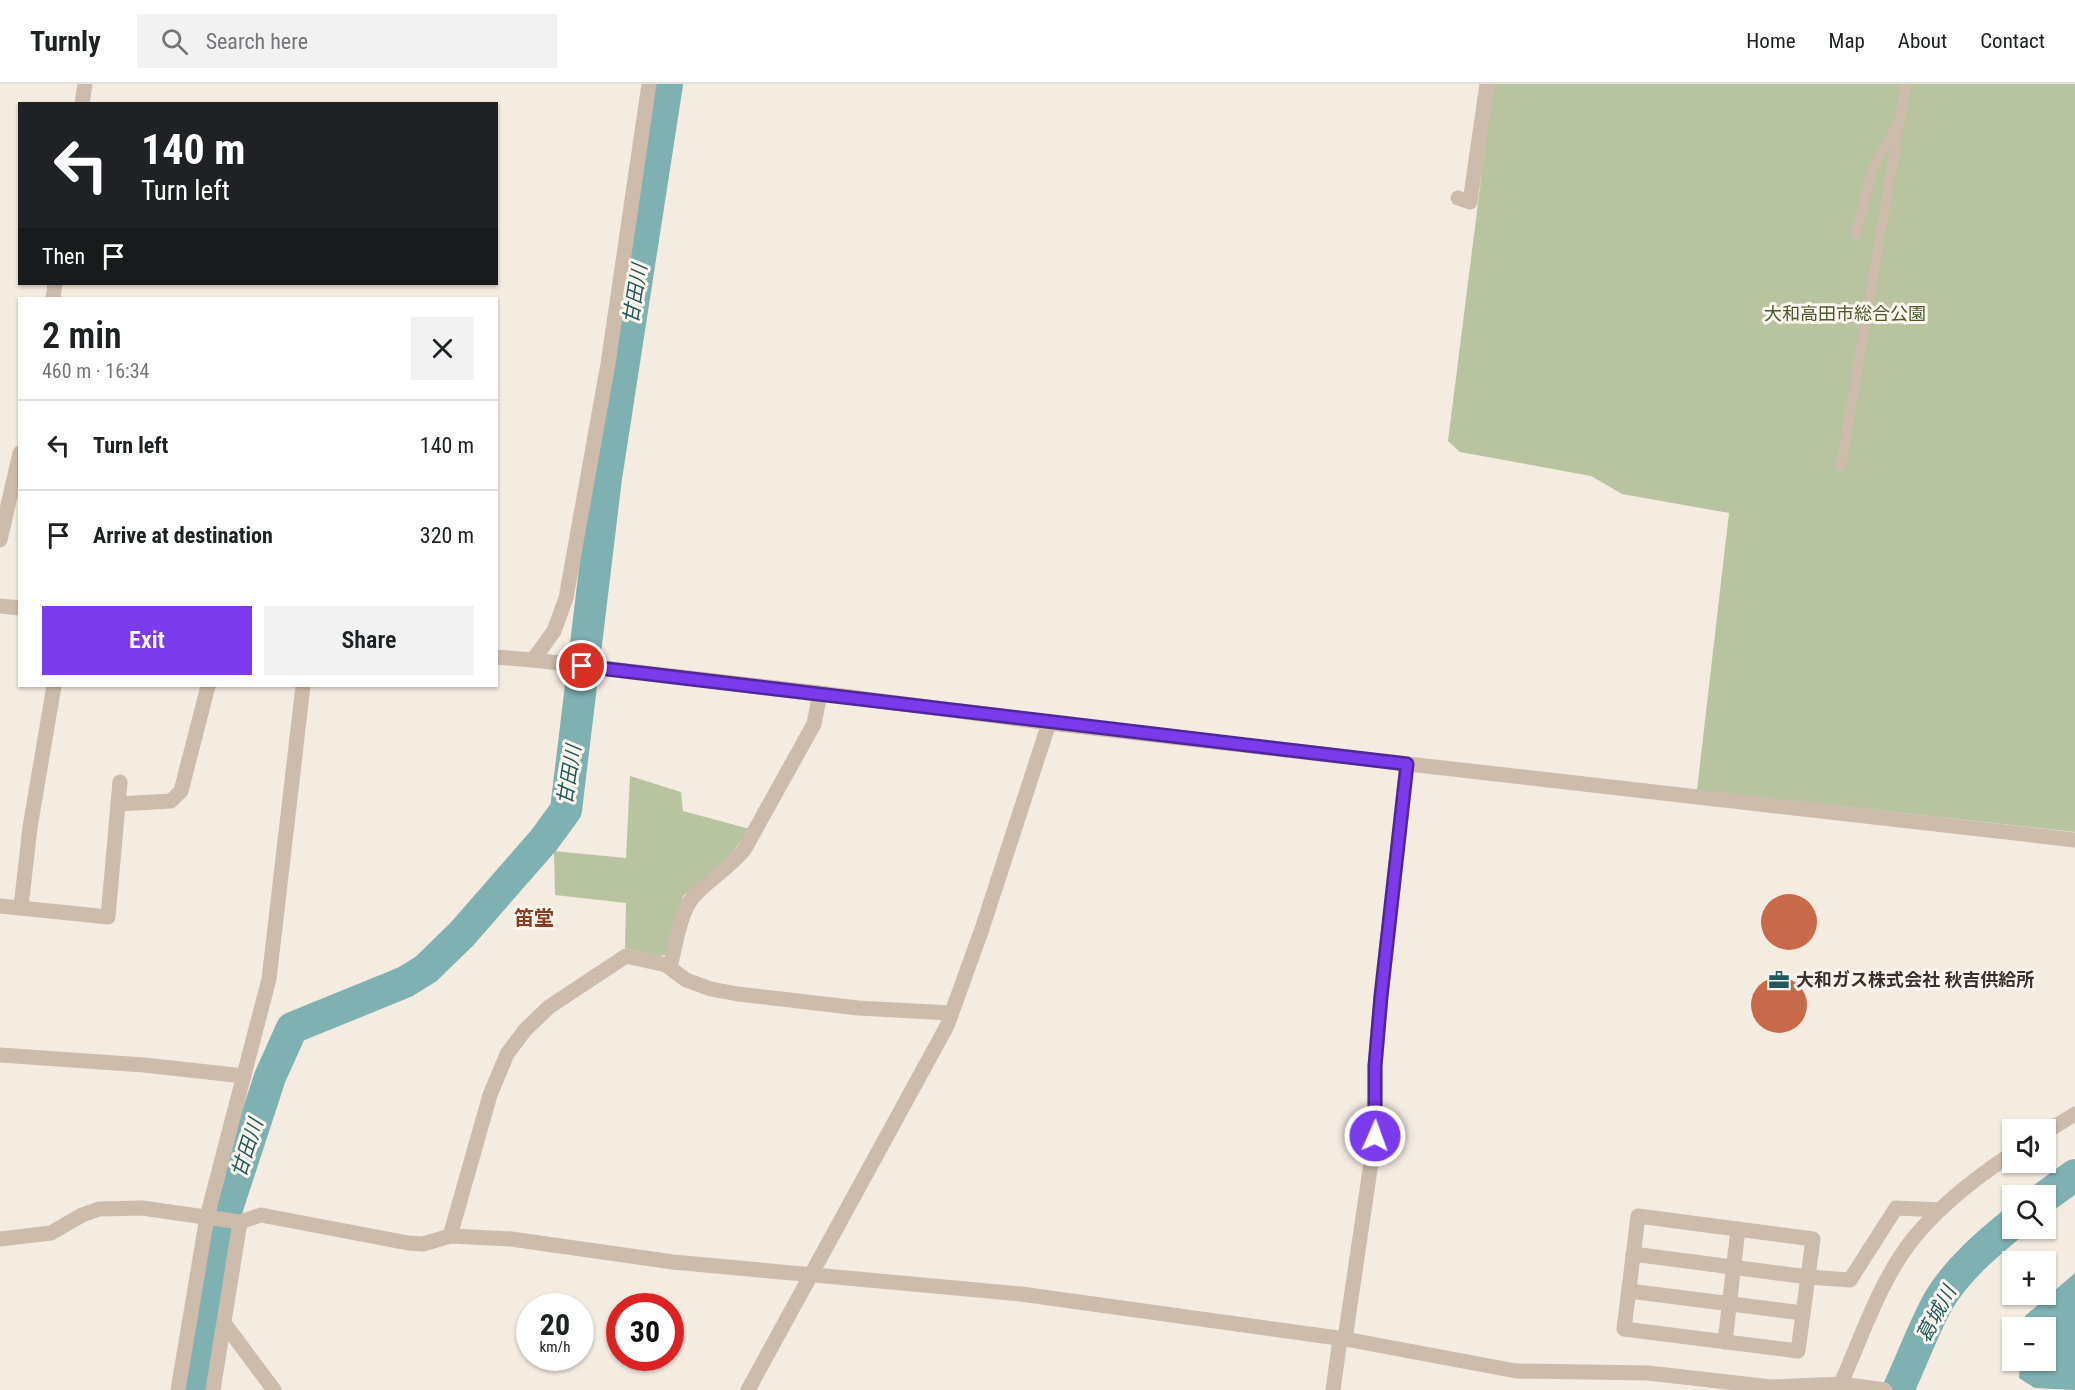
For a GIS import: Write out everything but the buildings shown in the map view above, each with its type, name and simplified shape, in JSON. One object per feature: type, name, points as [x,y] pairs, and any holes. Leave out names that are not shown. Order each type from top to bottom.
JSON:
[{"type":"street","points":[[82,102],[85,84]]},
{"type":"street","points":[[533,660],[554,631],[566,598],[608,364],[649,84]]},
{"type":"street","points":[[1458,198],[1470,202],[1487,84]]},
{"type":"street","points":[[0,540],[18,462]]},
{"type":"street","points":[[0,606],[18,608]]},
{"type":"street","points":[[498,657],[820,693],[1049,723],[2075,840]]},
{"type":"street","points":[[21,907],[30,827],[54,687]]},
{"type":"street","points":[[118,804],[171,801],[181,791],[208,687]]},
{"type":"street","points":[[178,1390],[211,1217],[244,1076],[265,1000],[272,963],[303,687]]},
{"type":"street","points":[[670,967],[686,909],[692,898],[730,867],[744,850],[814,724],[820,693]]},
{"type":"street","points":[[748,1390],[951,1013],[989,909],[1049,723]]},
{"type":"street","points":[[1333,1390],[1375,1136],[1375,1066],[1381,996],[1407,764]]},
{"type":"street","points":[[0,906],[108,917],[120,782]]},
{"type":"street","points":[[450,1236],[490,1095],[507,1054],[525,1030],[549,1007],[626,956],[670,967],[686,980],[711,989],[738,994],[858,1008],[951,1013]]},
{"type":"street","points":[[0,1055],[153,1066],[244,1076]]},
{"type":"street","points":[[2056,1126],[2075,1114]]},
{"type":"street","points":[[1844,1386],[1886,1283],[1909,1244],[1940,1210],[1968,1185],[2002,1161]]},
{"type":"street","points":[[0,1239],[51,1233],[82,1215],[99,1209],[142,1208],[237,1222],[261,1215],[423,1244],[450,1236],[543,1243],[673,1262],[1021,1294],[1343,1339],[1516,1371],[1648,1373],[1771,1387],[1844,1386],[1885,1390]]},
{"type":"street","points":[[1633,1254],[1808,1277],[1850,1280],[1896,1208],[1940,1210]]},
{"type":"street","points":[[1638,1216],[1738,1229],[1813,1239],[1798,1351],[1624,1329],[1638,1216]]},
{"type":"street","points":[[213,1390],[237,1222]]},
{"type":"street","points":[[1725,1342],[1738,1229]]},
{"type":"street","points":[[1629,1291],[1803,1313]]},
{"type":"street","points":[[224,1323],[274,1390]]},
{"type":"lane","points":[[1841,466],[1906,84]]},
{"type":"lane","points":[[1856,234],[1872,170],[1901,116]]},
{"type":"green space","name":"大和高田市総合公園","points":[[1493,84],[2075,84],[2075,832],[1697,790],[1729,513],[1622,494],[1591,476],[1460,452],[1448,441]]},
{"type":"green space","points":[[630,776],[681,792],[683,811],[750,829],[730,855],[683,896],[666,955],[658,956],[625,948],[626,903],[555,895],[554,851],[626,858]]},
{"type":"water","points":[[2075,1273],[2075,1390],[2035,1388],[2019,1378],[2019,1371],[2056,1371],[2056,1317],[2025,1317],[2038,1305],[2056,1305],[2056,1289]]},
{"type":"waterway","name":"甘田川","points":[[196,1390],[220,1230],[270,1077],[292,1028],[405,982],[426,969],[462,934],[544,840],[566,810],[606,478],[667,84]]},
{"type":"waterway","name":"葛城川","points":[[2056,1189],[2075,1175]]},
{"type":"waterway","name":"葛城川","points":[[1898,1390],[1928,1322],[1946,1289],[1973,1258],[2002,1232]]},
{"type":"place","name":"大和ガス株式会社 秋吉供給所","points":[[1779,980]]},
{"type":"district","name":"笛堂","points":[[534,918]]},
{"type":"route","points":[[582,666],[1407,764],[1381,996],[1375,1066],[1375,1136]]}]
